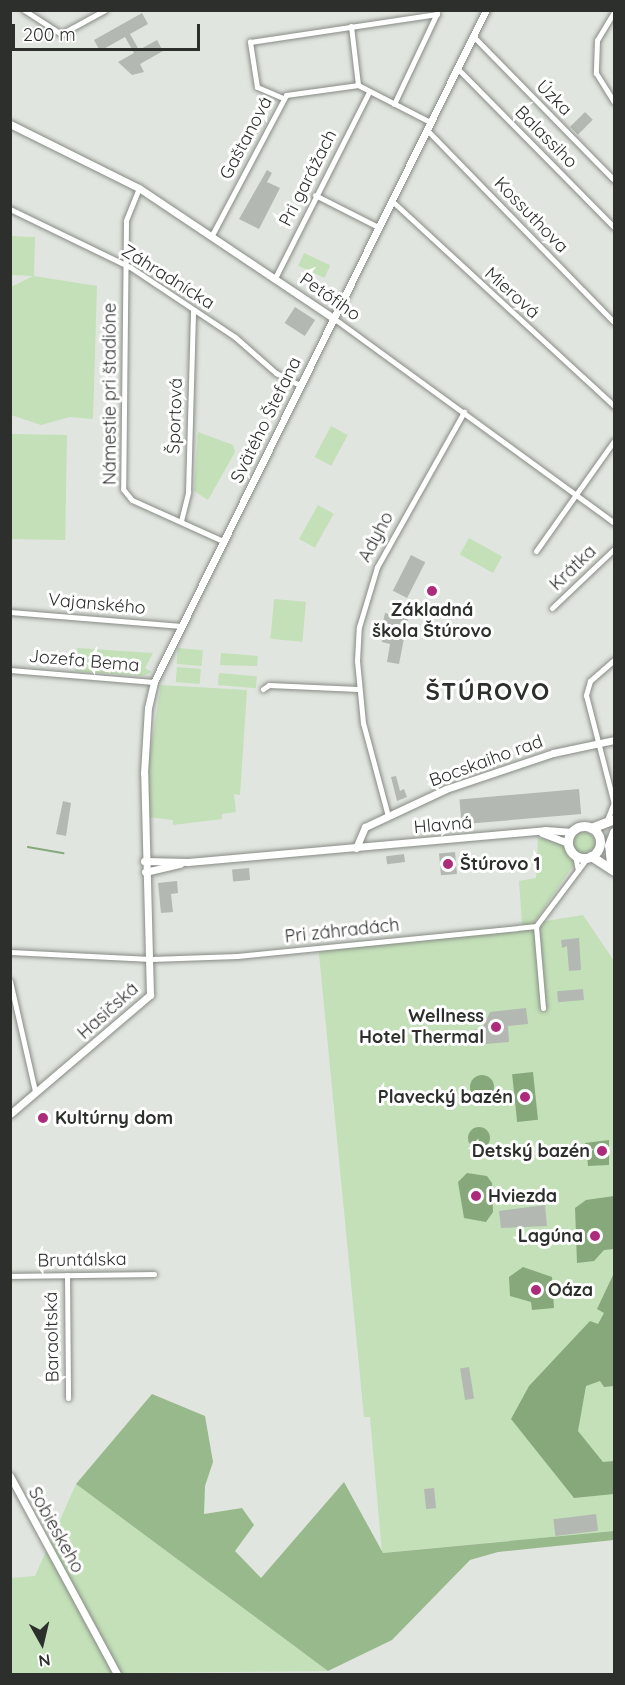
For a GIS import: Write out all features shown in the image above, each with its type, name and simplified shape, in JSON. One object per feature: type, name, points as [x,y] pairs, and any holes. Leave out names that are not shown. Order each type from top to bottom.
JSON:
[{"type":"main road","points":[[611,819],[591,828],[572,832],[568,843],[575,855],[589,857],[613,867]]},
{"type":"main road","points":[[589,857],[599,842],[615,827]]},
{"type":"main road","points":[[591,828],[613,867]]},
{"type":"main road","points":[[613,867],[609,845],[615,831]]},
{"type":"street","points":[[24,10],[61,34],[105,10]]},
{"type":"street","name":"Svätého Štefana","points":[[144,861],[146,725],[154,682],[332,317],[486,10]]},
{"type":"street","points":[[283,98],[257,87],[250,42],[438,12]]},
{"type":"street","points":[[394,104],[438,12]]},
{"type":"street","points":[[615,12],[597,40],[596,74],[615,102]]},
{"type":"street","points":[[351,26],[358,86],[430,122]]},
{"type":"street","name":"Úzka","points":[[473,36],[615,180]]},
{"type":"street","name":"Balassiho","points":[[457,68],[615,226]]},
{"type":"street","name":"Gaštanová","points":[[212,235],[283,98],[358,86]]},
{"type":"street","name":"Pri garážach","points":[[275,278],[369,92]]},
{"type":"street","name":"Petőfiho","points":[[10,124],[140,188],[212,235],[332,317],[615,523]]},
{"type":"street","name":"Kossuthova","points":[[426,129],[615,322]]},
{"type":"street","name":"Námestie pri štadióne","points":[[140,188],[126,221],[123,489],[132,500],[223,541]]},
{"type":"street","points":[[315,195],[378,227]]},
{"type":"street","name":"Mierová","points":[[391,200],[615,406]]},
{"type":"street","name":"Záhradnícka","points":[[10,209],[125,264],[236,337],[276,374],[300,385]]},
{"type":"street","name":"Športová","points":[[181,521],[188,492],[194,311]]},
{"type":"street","name":"Adyho","points":[[388,816],[358,689],[359,627],[367,591],[464,412]]},
{"type":"street","points":[[536,551],[615,441]]},
{"type":"street","name":"Krátka","points":[[552,608],[615,549]]},
{"type":"street","name":"Vajanského","points":[[10,612],[182,626]]},
{"type":"street","points":[[611,819],[614,803],[587,689],[615,660]]},
{"type":"street","name":"Jozefa Bema","points":[[10,670],[154,682]]},
{"type":"street","points":[[263,690],[269,685],[358,689]]},
{"type":"street","name":"Bocskaiho rad","points":[[388,816],[492,772],[598,742],[615,740]]},
{"type":"street","name":"Hlavná","points":[[356,849],[361,830],[388,816]]},
{"type":"street","name":"Hlavná","points":[[144,861],[189,862],[533,832],[572,832]]},
{"type":"street","name":"Hlavná","points":[[533,832],[568,843]]},
{"type":"street","points":[[575,855],[578,870]]},
{"type":"street","points":[[543,1008],[536,926],[589,857]]},
{"type":"street","name":"Hasičská","points":[[10,1114],[146,1001],[153,987],[144,861]]},
{"type":"street","name":"Hlavná","points":[[145,873],[189,862]]},
{"type":"street","name":"Pri záhradách","points":[[10,952],[151,959],[311,952],[536,926]]},
{"type":"street","points":[[10,981],[35,1091]]},
{"type":"street","name":"Bruntálska","points":[[10,1276],[154,1274]]},
{"type":"street","name":"Baraoltská","points":[[67,1275],[68,1398]]},
{"type":"street","name":"Sobieskeho","points":[[10,1476],[117,1674]]},
{"type":"shaded area","points":[[11,236],[35,237],[34,276],[97,286],[93,419],[70,417],[41,425],[11,415],[11,287],[33,276],[11,275]]},
{"type":"shaded area","points":[[304,253],[330,265],[324,278],[298,266]]},
{"type":"shaded area","points":[[331,426],[348,435],[331,466],[315,457]]},
{"type":"shaded area","points":[[198,432],[233,445],[235,452],[208,500],[194,491]]},
{"type":"shaded area","points":[[11,434],[67,435],[65,540],[10,539]]},
{"type":"shaded area","points":[[318,505],[334,514],[315,548],[299,539]]},
{"type":"shaded area","points":[[469,538],[502,556],[493,573],[460,555]]},
{"type":"shaded area","points":[[274,599],[306,602],[302,642],[271,639]]},
{"type":"shaded area","points":[[77,648],[153,653],[145,668],[152,672],[142,676],[75,671]]},
{"type":"shaded area","points":[[178,648],[203,650],[202,666],[177,664]]},
{"type":"shaded area","points":[[221,653],[258,656],[257,666],[220,665]]},
{"type":"shaded area","points":[[177,667],[201,669],[200,684],[176,682]]},
{"type":"shaded area","points":[[219,673],[257,676],[256,688],[218,685]]},
{"type":"shaded area","points":[[161,685],[247,690],[240,795],[234,794],[236,812],[222,814],[222,819],[173,825],[173,820],[149,817],[148,766]]},
{"type":"shaded area","points":[[584,832],[592,835],[595,843],[592,851],[584,854],[576,851],[573,843],[576,835]]},
{"type":"shaded area","points":[[538,838],[561,842],[574,864],[534,923],[583,915],[614,961],[614,1531],[382,1553],[370,1417],[364,1417],[319,954],[323,946],[522,925],[519,881],[536,878]]},
{"type":"shaded area","name":"Plavecký bazén","points":[[533,1072],[538,1120],[517,1122],[512,1074]]},
{"type":"shaded area","points":[[482,1075],[487,1076],[493,1082],[493,1092],[487,1098],[482,1099],[477,1098],[471,1092],[470,1087],[471,1082],[477,1076]]},
{"type":"shaded area","points":[[479,1127],[489,1134],[490,1138],[483,1148],[479,1149],[469,1142],[468,1138],[475,1128]]},
{"type":"shaded area","name":"Detský bazén","points":[[609,1140],[609,1165],[588,1166],[587,1156],[594,1149],[585,1149],[585,1143]]},
{"type":"shaded area","name":"Hviezda","points":[[467,1173],[487,1176],[492,1183],[493,1212],[486,1222],[464,1218],[458,1182]]},
{"type":"shaded area","name":"Lagúna","points":[[614,1196],[614,1249],[604,1250],[594,1261],[577,1263],[575,1208],[586,1200]]},
{"type":"shaded area","name":"Oáza","points":[[523,1267],[552,1277],[554,1308],[532,1310],[531,1302],[510,1296],[509,1277]]},
{"type":"shaded area","points":[[614,1273],[614,1386],[604,1387],[600,1381],[586,1386],[578,1431],[603,1462],[614,1461],[614,1494],[574,1498],[511,1419],[529,1386],[590,1321],[598,1324],[604,1313],[597,1309]]},
{"type":"shaded area","points":[[152,1394],[205,1416],[213,1462],[205,1486],[204,1514],[242,1508],[254,1525],[235,1551],[261,1578],[344,1482],[383,1553],[614,1531],[614,1540],[498,1552],[470,1560],[392,1640],[328,1671],[76,1484]]},
{"type":"shaded area","points":[[76,1484],[328,1671],[11,1674],[10,1578],[35,1576]]},
{"type":"building","points":[[142,13],[148,24],[130,34],[139,50],[157,40],[163,51],[140,64],[144,72],[132,75],[118,62],[134,53],[125,37],[100,51],[94,40]]},
{"type":"building","points":[[585,112],[593,120],[578,135],[570,127]]},
{"type":"building","points":[[267,170],[272,173],[267,182],[280,188],[259,229],[239,219]]},
{"type":"building","points":[[295,307],[315,320],[305,336],[285,323]]},
{"type":"building","points":[[411,555],[425,562],[407,598],[393,591]]},
{"type":"building","points":[[385,613],[408,618],[399,664],[387,662],[390,644],[382,642],[380,636]]},
{"type":"building","points":[[396,776],[400,791],[404,789],[407,797],[397,801],[391,777]]},
{"type":"building","points":[[579,789],[581,814],[462,824],[459,799]]},
{"type":"building","points":[[63,801],[71,803],[66,836],[56,834]]},
{"type":"building","name":"Štúrovo 1","points":[[455,852],[457,874],[441,875],[439,853]]},
{"type":"building","points":[[404,854],[405,862],[387,864],[386,856]]},
{"type":"building","points":[[249,868],[250,880],[233,881],[232,869]]},
{"type":"building","points":[[177,881],[178,893],[171,894],[173,912],[161,913],[158,883]]},
{"type":"building","points":[[579,938],[581,970],[569,971],[567,946],[562,948],[561,940]]},
{"type":"building","points":[[583,989],[584,1000],[558,1002],[557,991]]},
{"type":"building","name":"Wellness Hotel Thermal","points":[[526,1008],[528,1024],[508,1026],[509,1042],[473,1045],[471,1030],[482,1029],[490,1012]]},
{"type":"building","points":[[545,1205],[547,1226],[501,1228],[499,1211]]},
{"type":"building","points":[[469,1367],[474,1399],[465,1400],[460,1368]]},
{"type":"building","points":[[434,1488],[436,1508],[426,1509],[424,1489]]},
{"type":"building","points":[[596,1514],[598,1531],[555,1536],[553,1519]]},
{"type":"waterway","points":[[28,847],[63,853]]},
{"type":"place","name":"Základná škola Štúrovo","points":[[432,591]]},
{"type":"place","name":"Štúrovo 1","points":[[448,864]]},
{"type":"place","name":"Wellness Hotel Thermal","points":[[496,1027]]},
{"type":"place","name":"Plavecký bazén","points":[[525,1097]]},
{"type":"place","name":"Kultúrny dom","points":[[43,1118]]},
{"type":"place","name":"Detský bazén","points":[[602,1151]]},
{"type":"place","name":"Hviezda","points":[[476,1196]]},
{"type":"place","name":"Lagúna","points":[[595,1236]]},
{"type":"place","name":"Oáza","points":[[536,1290]]},
{"type":"district","name":"ŠTÚROVO","points":[[488,692]]}]
